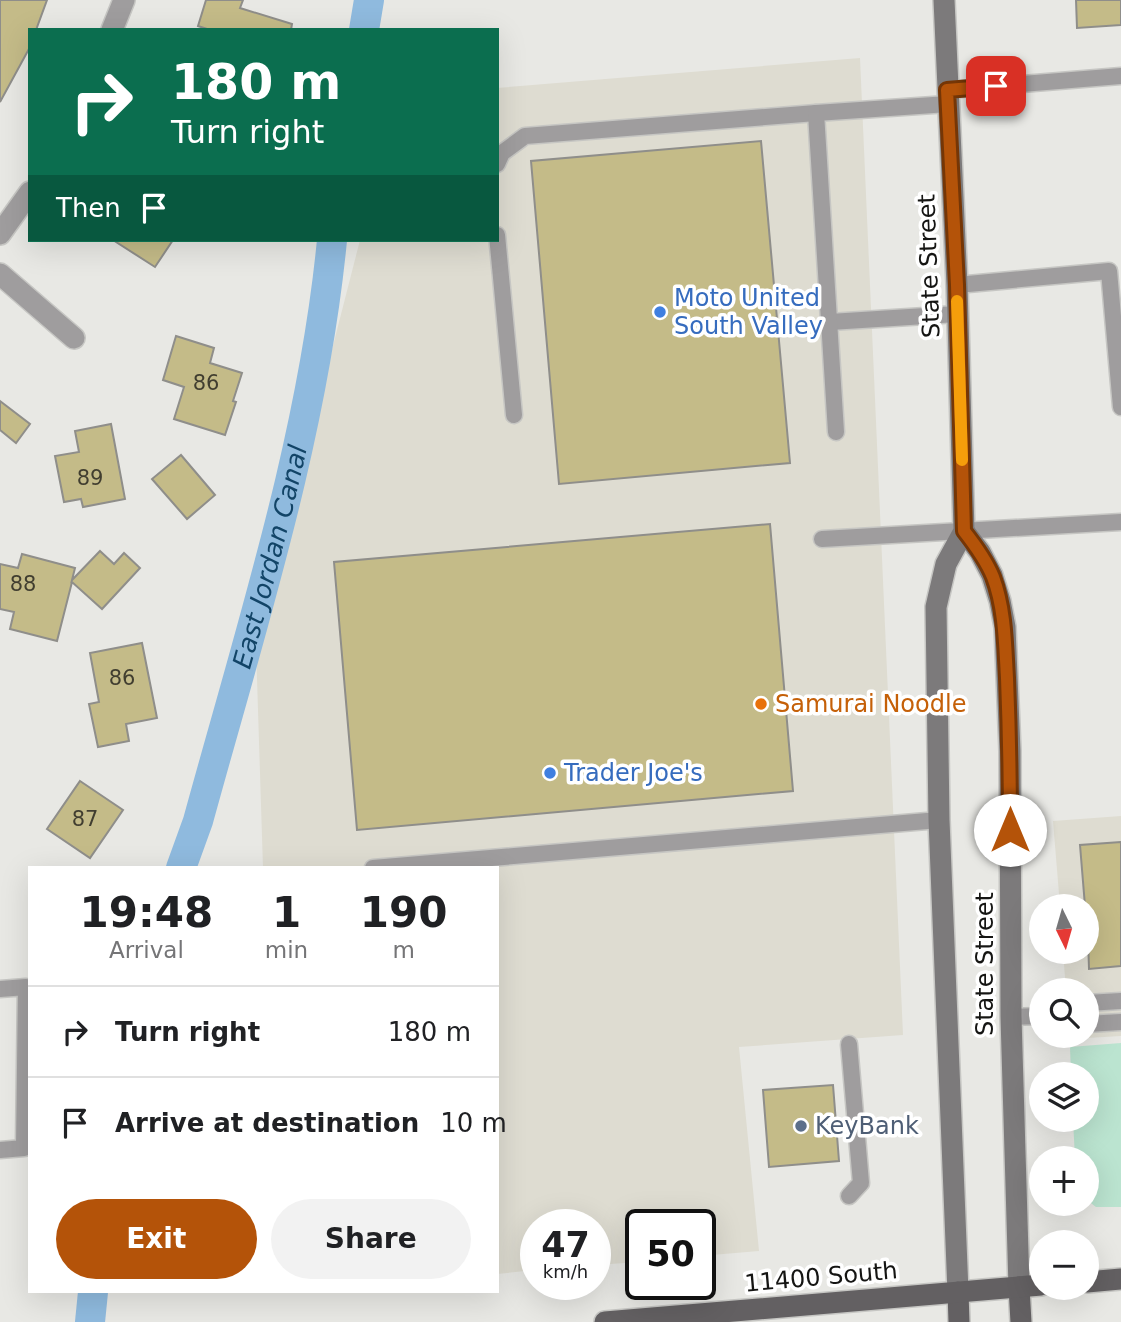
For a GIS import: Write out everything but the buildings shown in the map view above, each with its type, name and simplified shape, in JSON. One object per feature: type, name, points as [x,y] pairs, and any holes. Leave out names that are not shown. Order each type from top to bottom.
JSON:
[{"type":"main road","name":"State Street","points":[[944,0],[957,285],[964,531],[946,564],[936,607],[939,820],[959,1322]]},
{"type":"main road","name":"State Street","points":[[964,531],[980,552],[992,575],[1005,627],[1010,751],[1011,1017],[1021,1322]]},
{"type":"main road","points":[[1099,1281],[1121,1279]]},
{"type":"main road","name":"11400 South","points":[[605,1322],[1029,1287]]},
{"type":"street","points":[[113,28],[124,0]]},
{"type":"street","points":[[0,234],[28,195]]},
{"type":"street","points":[[0,275],[74,338]]},
{"type":"lane","points":[[499,160],[502,153],[525,136],[816,113],[1121,76]]},
{"type":"lane","points":[[816,113],[836,432]]},
{"type":"lane","points":[[498,242],[514,415]]},
{"type":"lane","points":[[957,285],[1109,271],[1121,407]]},
{"type":"lane","points":[[831,322],[957,314]]},
{"type":"lane","points":[[822,539],[1121,522]]},
{"type":"lane","points":[[397,866],[939,820]]},
{"type":"lane","points":[[0,989],[26,987],[24,1148],[0,1150]]},
{"type":"lane","points":[[1099,1002],[1121,1001]]},
{"type":"lane","points":[[1011,1017],[1029,1016]]},
{"type":"lane","points":[[1099,1023],[1121,1022]]},
{"type":"lane","points":[[849,1044],[860,1183],[849,1196]]},
{"type":"shaded area","points":[[860,58],[903,1035],[739,1047],[759,1251],[716,1255],[716,1209],[625,1209],[625,1263],[611,1264],[611,1209],[520,1209],[520,1272],[499,1274],[499,866],[263,866],[256,647],[359,242],[499,242],[499,88]]},
{"type":"shaded area","points":[[1121,816],[1121,1036],[1099,1037],[1099,978],[1065,978],[1064,964],[1099,964],[1099,894],[1059,894],[1053,821]]},
{"type":"green space","points":[[1121,1043],[1121,1207],[1099,1207],[1099,1146],[1074,1146],[1074,1132],[1099,1132],[1099,1062],[1071,1062],[1070,1048],[1099,1048],[1099,1045]]},
{"type":"waterway","name":"East Jordan Canal","points":[[364,28],[369,0]]},
{"type":"waterway","name":"East Jordan Canal","points":[[182,866],[198,821],[238,678],[295,460],[323,314],[332,242]]},
{"type":"waterway","name":"East Jordan Canal","points":[[90,1322],[93,1293]]},
{"type":"slow traffic","points":[[957,301],[962,460]]},
{"type":"place","name":"Moto United South Valley","points":[[660,312]]},
{"type":"place","name":"Samurai Noodle","points":[[761,704]]},
{"type":"place","name":"Trader Joe's","points":[[550,773]]},
{"type":"place","name":"KeyBank","points":[[801,1126]]},
{"type":"route","points":[[996,86],[947,90],[957,285],[964,531],[980,552],[992,575],[1005,627],[1010,830]]}]
